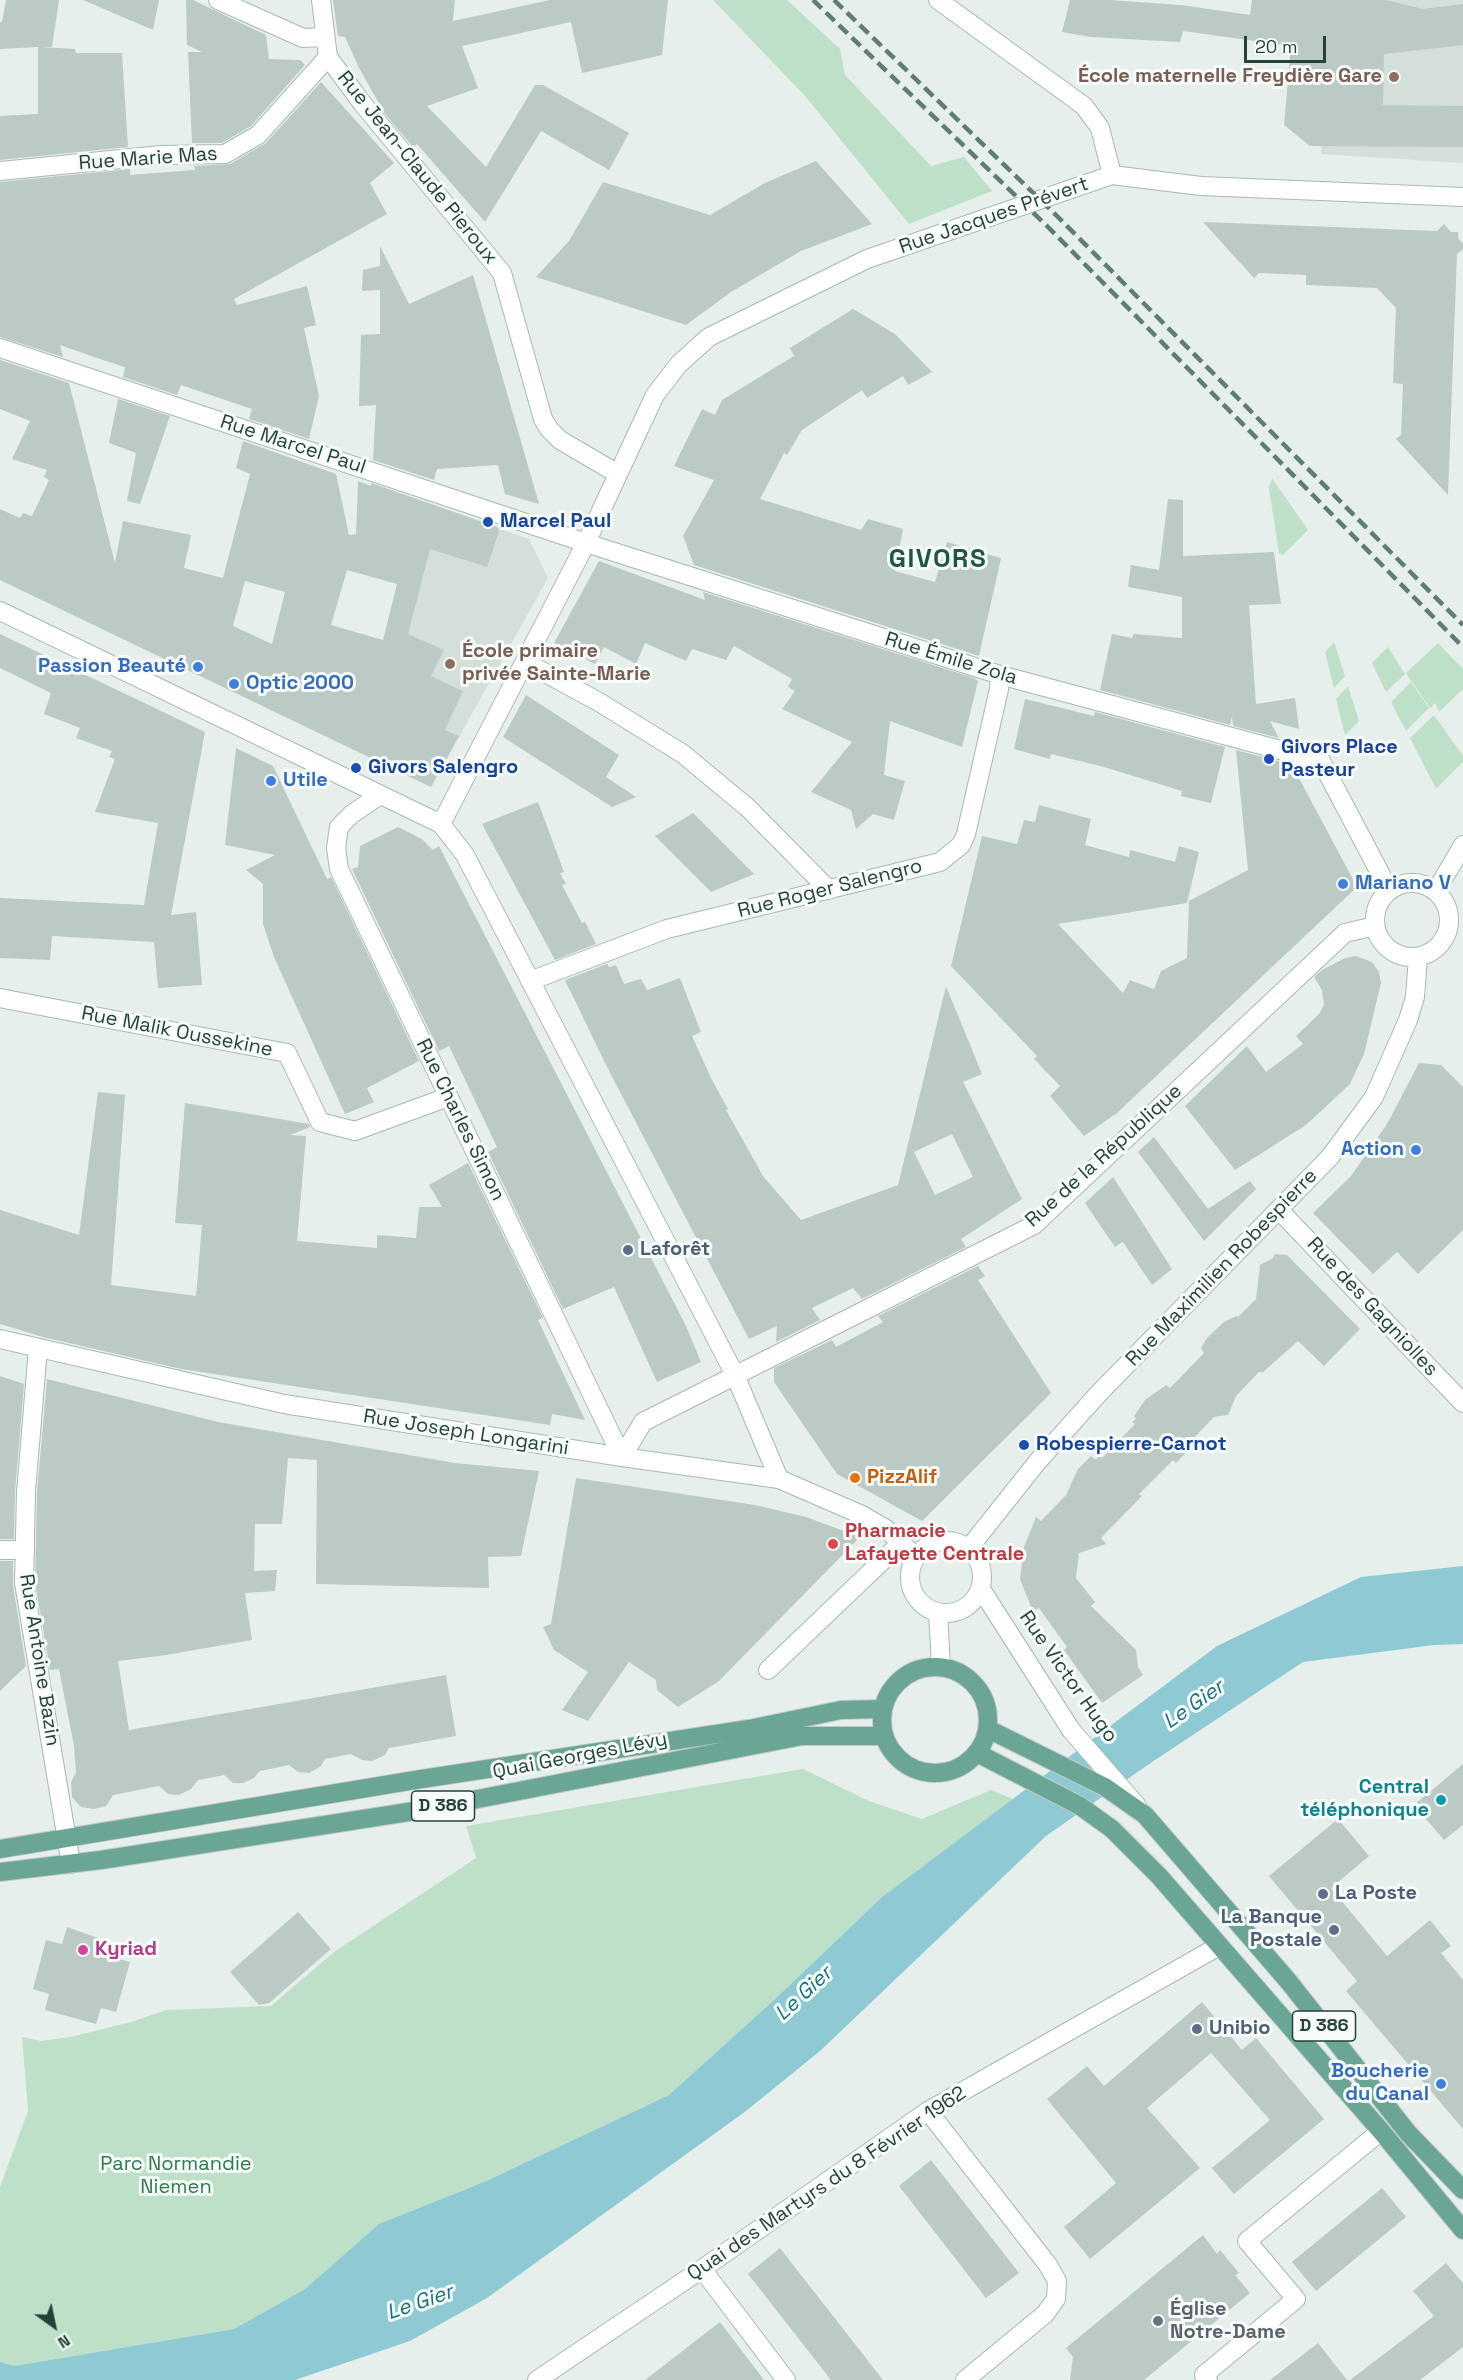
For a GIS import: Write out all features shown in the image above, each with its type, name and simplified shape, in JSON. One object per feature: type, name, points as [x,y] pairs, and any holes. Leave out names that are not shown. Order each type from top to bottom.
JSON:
[{"type":"main road","points":[[941,1666],[962,1673],[978,1688],[987,1707],[988,1729],[977,1753],[964,1765],[948,1772],[931,1773],[914,1769],[890,1750],[884,1736],[882,1709],[890,1691],[903,1677],[921,1668],[941,1666]]},
{"type":"main road","name":"Quai Georges Lévy","points":[[0,1849],[415,1780],[749,1729],[841,1710],[882,1709]]},
{"type":"main road","name":"Rue Victor Hugo","points":[[988,1729],[1105,1787],[1145,1815],[1290,1982],[1408,2133],[1463,2190]]},
{"type":"main road","name":"Quai Georges Lévy","points":[[0,1872],[71,1864],[421,1810],[802,1736],[884,1736]]},
{"type":"main road","name":"D 386","points":[[977,1753],[1080,1806],[1112,1829],[1159,1876],[1381,2131],[1463,2230]]},
{"type":"street","points":[[218,0],[303,38],[324,37]]},
{"type":"street","name":"Rue Jean-Claude Pieroux","points":[[321,0],[328,57],[362,103],[502,273],[543,419],[549,429],[560,440],[618,474]]},
{"type":"street","points":[[938,0],[1084,106],[1100,128],[1112,175]]},
{"type":"street","name":"Rue Marie Mas","points":[[0,171],[161,155],[225,154],[258,135],[328,57]]},
{"type":"street","name":"Rue Jacques Prévert","points":[[441,824],[586,543],[656,395],[679,364],[709,337],[867,259],[1112,175],[1202,186],[1463,198]]},
{"type":"street","name":"Rue Marcel Paul","points":[[0,348],[586,543]]},
{"type":"street","name":"Rue Émile Zola","points":[[586,543],[1000,675],[1321,761],[1389,890]]},
{"type":"street","points":[[0,611],[441,824],[465,855],[735,1375],[779,1479]]},
{"type":"street","points":[[525,662],[599,702],[683,754],[748,808],[829,890]]},
{"type":"street","name":"Rue Roger Salengro","points":[[530,981],[667,929],[940,862],[961,845],[966,834],[999,689],[1000,675]]},
{"type":"street","name":"Rue Charles Simon","points":[[380,795],[352,814],[339,827],[336,848],[339,868],[622,1457]]},
{"type":"street","points":[[1436,891],[1463,845]]},
{"type":"street","points":[[1414,882],[1436,891],[1446,904],[1450,916],[1449,929],[1443,941],[1434,951],[1418,957],[1407,957],[1392,951],[1382,943],[1375,926],[1375,913],[1380,900],[1389,890],[1401,884],[1414,882]]},
{"type":"street","name":"Rue de la République","points":[[622,1457],[643,1422],[1034,1225],[1344,933],[1375,926]]},
{"type":"street","name":"Rue Maximilien Robespierre","points":[[969,1548],[1038,1461],[1100,1392],[1280,1211],[1330,1157],[1374,1097],[1408,1020],[1415,997],[1418,957]]},
{"type":"street","name":"Rue Malik Oussekine","points":[[0,998],[287,1053],[320,1122],[355,1131],[448,1097]]},
{"type":"street","name":"Rue des Gagniolles","points":[[1280,1211],[1463,1403]]},
{"type":"street","name":"Rue Joseph Longarini","points":[[0,1339],[284,1404],[779,1479],[862,1515],[886,1529],[915,1557]]},
{"type":"street","name":"Rue Antoine Bazin","points":[[38,1348],[26,1492],[24,1583],[71,1864]]},
{"type":"street","points":[[940,1540],[956,1541],[969,1548],[977,1556],[982,1567],[981,1589],[974,1600],[964,1609],[951,1612],[938,1612],[926,1606],[916,1596],[910,1584],[910,1570],[915,1557],[926,1546],[940,1540]]},
{"type":"street","points":[[768,1670],[901,1543]]},
{"type":"street","points":[[0,1550],[25,1551]]},
{"type":"street","name":"Rue Victor Hugo","points":[[981,1589],[1071,1730],[1145,1815]]},
{"type":"street","points":[[938,1612],[941,1666]]},
{"type":"street","name":"Quai des Martyrs du 8 Février 1962","points":[[537,2380],[702,2269],[928,2111],[1219,1946]]},
{"type":"street","points":[[928,2111],[1048,2265],[1057,2281],[1056,2299],[1046,2314],[965,2380]]},
{"type":"street","points":[[1208,2380],[1204,2375],[1296,2299],[1247,2241],[1381,2131]]},
{"type":"street","points":[[702,2269],[786,2380]]},
{"type":"shaded area","name":"École maternelle Freydière Gare","points":[[1328,0],[1463,0],[1463,163],[1321,154]]},
{"type":"shaded area","name":"École primaire privée Sainte-Marie","points":[[440,508],[529,539],[548,578],[431,787],[365,755]]},
{"type":"green space","points":[[713,0],[787,0],[840,49],[845,75],[931,166],[964,157],[992,191],[909,224],[806,97]]},
{"type":"green space","points":[[1272,478],[1308,530],[1283,555],[1279,554],[1269,488]]},
{"type":"green space","points":[[1334,642],[1345,676],[1334,688],[1325,652]]},
{"type":"green space","points":[[1438,643],[1463,669],[1463,689],[1439,712],[1435,703],[1430,708],[1406,673]]},
{"type":"green space","points":[[1388,647],[1405,674],[1386,692],[1372,663]]},
{"type":"green space","points":[[1411,682],[1429,708],[1406,731],[1391,702]]},
{"type":"green space","points":[[1348,686],[1359,721],[1345,735],[1336,699]]},
{"type":"green space","points":[[1434,715],[1463,756],[1463,762],[1436,789],[1410,738]]},
{"type":"green space","name":"Parc Normandie Niemen","points":[[803,1769],[869,1801],[922,1819],[991,1790],[1013,1799],[882,1897],[774,2000],[669,2095],[484,2182],[380,2224],[305,2289],[234,2329],[14,2366],[0,2362],[0,2187],[28,2111],[22,2037],[41,2041],[71,2037],[131,2022],[166,2010],[271,2006],[334,1952],[476,1858],[466,1826]]},
{"type":"water","name":"Le Gier","points":[[1463,1566],[1463,1644],[1434,1645],[1303,1662],[1149,1764],[1046,1836],[820,2051],[746,2111],[487,2298],[410,2341],[295,2380],[0,2380],[0,2362],[14,2366],[234,2329],[305,2289],[379,2224],[484,2182],[669,2095],[774,2000],[882,1897],[1217,1646],[1361,1577]]},
{"type":"building","points":[[6,0],[59,0],[52,47],[41,47],[75,49],[76,53],[122,53],[128,147],[0,160],[0,116],[38,114],[38,47],[0,49],[0,22],[2,22]]},
{"type":"building","points":[[83,0],[159,0],[153,30]]},
{"type":"building","points":[[186,0],[193,0],[266,35],[269,59],[300,60],[305,65],[251,126],[222,143],[192,143],[188,52],[202,52],[187,45]]},
{"type":"building","points":[[333,0],[455,0],[453,21],[550,0],[668,0],[662,55],[582,73],[571,22],[462,46],[478,88],[427,106],[486,167],[535,85],[543,85],[629,133],[609,170],[541,131],[485,222],[417,144],[413,147],[385,114],[359,68],[345,37],[338,36]]},
{"type":"building","points":[[1070,0],[1181,5],[1250,15],[1252,0],[1386,0],[1423,9],[1463,4],[1463,45],[1384,54],[1383,105],[1463,106],[1463,147],[1310,146],[1284,125],[1291,46],[1183,31],[1180,42],[1091,37],[1062,32]]},
{"type":"building","points":[[321,82],[394,163],[370,183],[387,214],[234,299],[237,305],[307,286],[316,325],[304,328],[319,396],[309,439],[249,419],[252,409],[181,385],[177,395],[123,377],[125,367],[60,345],[63,357],[0,337],[0,182],[130,169],[130,175],[195,170],[194,166],[230,164],[266,143]]},
{"type":"building","points":[[816,161],[872,224],[801,251],[731,292],[686,325],[536,277],[569,241],[603,182],[710,215],[765,183]]},
{"type":"building","points":[[1203,222],[1437,231],[1444,224],[1451,232],[1458,232],[1463,249],[1457,254],[1448,495],[1396,439],[1401,435],[1403,384],[1393,383],[1396,308],[1377,288],[1306,285],[1306,275],[1259,273],[1254,278]]},
{"type":"building","points":[[380,246],[409,304],[473,275],[539,504],[505,494],[498,465],[437,469],[434,480],[373,460],[376,405],[359,406],[361,335],[380,334],[380,290],[362,291],[363,270],[380,266]]},
{"type":"building","points":[[853,309],[895,334],[932,372],[908,385],[903,376],[867,398],[862,390],[802,430],[787,455],[784,453],[760,499],[861,530],[868,519],[903,529],[895,571],[935,582],[947,542],[1001,558],[979,656],[694,565],[683,536],[714,480],[674,466],[702,409],[715,415],[722,400],[794,356],[790,348]]},
{"type":"building","points":[[0,360],[69,383],[115,563],[123,521],[191,535],[184,568],[223,578],[250,474],[236,468],[243,441],[336,474],[349,535],[356,534],[358,481],[371,486],[371,483],[500,528],[487,567],[430,549],[408,634],[444,650],[431,676],[463,691],[445,730],[459,736],[431,787],[0,580],[0,509],[20,518],[23,513],[32,516],[49,480],[44,477],[47,470],[12,459],[30,421],[0,409]],"holes":[[[347,570],[397,584],[383,640],[331,625]],[[245,581],[285,592],[272,644],[233,626]]]},
{"type":"building","points":[[118,399],[170,416],[140,504],[127,501],[136,453],[109,443]]},
{"type":"building","points":[[1168,499],[1183,500],[1183,556],[1274,552],[1281,604],[1249,605],[1256,704],[1295,698],[1299,729],[1270,721],[1279,738],[1233,726],[1232,716],[1230,725],[1100,690],[1112,634],[1132,638],[1134,634],[1182,638],[1182,597],[1128,587],[1131,565],[1159,570]]},
{"type":"building","points":[[599,561],[705,600],[703,592],[974,678],[978,681],[962,747],[890,721],[884,775],[905,781],[894,820],[873,814],[856,829],[851,810],[811,792],[852,742],[782,709],[795,691],[788,687],[792,679],[734,646],[726,660],[692,649],[686,661],[645,643],[636,664],[604,647],[595,664],[554,643]]},
{"type":"building","points":[[0,634],[205,732],[171,915],[196,912],[202,985],[158,988],[154,942],[52,936],[50,960],[0,958],[0,898],[144,905],[158,823],[95,812],[115,759],[109,757],[112,751],[76,738],[80,728],[44,714],[51,693],[0,668]]},
{"type":"building","points":[[526,695],[619,755],[606,777],[636,797],[612,807],[503,737]]},
{"type":"building","points":[[1025,699],[1094,716],[1095,712],[1225,747],[1211,803],[1181,796],[1182,791],[1104,767],[1051,754],[1050,759],[1014,749]]},
{"type":"building","points":[[236,748],[273,766],[327,879],[331,877],[419,1061],[367,1088],[374,1102],[345,1114],[274,957],[263,924],[263,884],[246,870],[275,855],[225,845]]},
{"type":"building","points":[[1236,750],[1292,765],[1357,887],[1117,1113],[1084,1136],[1050,1096],[1060,1086],[1034,1059],[1037,1056],[951,966],[982,836],[1017,844],[1024,820],[1035,822],[1039,805],[1091,819],[1085,845],[1129,857],[1130,850],[1175,862],[1179,846],[1199,852],[1187,903],[1058,924],[1123,993],[1130,980],[1154,989],[1161,971],[1187,958],[1189,901],[1248,870]]},
{"type":"building","points":[[538,802],[564,872],[560,873],[566,884],[562,885],[596,944],[555,960],[482,824]]},
{"type":"building","points":[[693,813],[754,874],[711,892],[655,836]]},
{"type":"building","points":[[398,827],[422,839],[433,850],[439,846],[685,1324],[701,1362],[657,1382],[614,1287],[563,1309],[488,1152],[497,1147],[449,1046],[439,1051],[352,869],[358,867],[360,846]]},
{"type":"building","points":[[1356,956],[1372,962],[1379,972],[1381,983],[1364,1054],[1350,1084],[1306,1125],[1235,1170],[1185,1106],[1247,1046],[1266,1072],[1303,1044],[1296,1036],[1319,1014],[1324,1005],[1322,990],[1314,977],[1345,958]]},
{"type":"building","points":[[607,964],[609,967],[616,965],[624,984],[641,979],[647,990],[680,978],[701,1032],[692,1036],[728,1109],[726,1110],[763,1176],[801,1220],[898,1185],[946,986],[982,1074],[963,1082],[1022,1199],[961,1239],[966,1247],[862,1299],[853,1288],[812,1308],[820,1320],[776,1342],[777,1326],[749,1339],[607,1067],[565,980]],"holes":[[[952,1134],[973,1177],[935,1195],[914,1152]]]},
{"type":"building","name":"Action","points":[[1419,1063],[1441,1065],[1463,1087],[1463,1230],[1418,1274],[1397,1252],[1373,1274],[1313,1213],[1351,1176],[1387,1124]]},
{"type":"building","points":[[98,1092],[125,1095],[111,1285],[196,1296],[202,1225],[175,1223],[185,1103],[309,1124],[310,1127],[290,1135],[306,1136],[297,1241],[377,1248],[377,1235],[416,1238],[419,1207],[442,1207],[429,1185],[468,1163],[543,1318],[538,1320],[585,1420],[552,1414],[550,1425],[181,1369],[43,1337],[0,1324],[0,1210],[79,1235]]},
{"type":"building","points":[[1154,1137],[1208,1209],[1250,1181],[1256,1189],[1204,1241],[1138,1152]]},
{"type":"building","points":[[1113,1177],[1172,1269],[1152,1285],[1123,1242],[1115,1247],[1085,1203]]},
{"type":"building","points":[[1275,1254],[1287,1255],[1360,1329],[1324,1366],[1298,1341],[1262,1373],[1260,1371],[1236,1396],[1228,1415],[1214,1417],[1190,1442],[1193,1445],[1176,1463],[1173,1460],[1139,1494],[1142,1496],[1101,1538],[1106,1544],[1079,1553],[1076,1578],[1095,1602],[1091,1606],[1136,1650],[1138,1667],[1143,1675],[1102,1703],[1064,1650],[1067,1647],[1039,1608],[1033,1612],[1020,1579],[1024,1547],[1036,1517],[1041,1521],[1066,1495],[1078,1469],[1091,1456],[1096,1460],[1099,1455],[1102,1458],[1135,1424],[1132,1422],[1136,1419],[1134,1416],[1145,1400],[1166,1385],[1170,1388],[1204,1353],[1201,1348],[1207,1338],[1224,1322],[1238,1317],[1256,1299],[1260,1265],[1273,1258]]},
{"type":"building","points":[[978,1266],[985,1276],[978,1280],[1051,1393],[922,1521],[837,1474],[774,1382],[774,1368],[832,1340],[836,1347],[883,1322],[878,1316]]},
{"type":"building","points":[[0,1376],[24,1384],[15,1491],[14,1539],[0,1539]]},
{"type":"building","points":[[47,1379],[218,1422],[455,1463],[539,1471],[521,1556],[488,1557],[489,1588],[316,1584],[317,1460],[288,1458],[282,1524],[255,1524],[254,1571],[277,1570],[275,1591],[245,1593],[252,1640],[118,1661],[129,1730],[446,1675],[456,1736],[389,1748],[385,1755],[372,1761],[362,1760],[351,1754],[325,1759],[321,1766],[309,1773],[298,1772],[289,1765],[260,1771],[254,1778],[243,1783],[233,1783],[224,1775],[198,1780],[191,1789],[179,1795],[168,1794],[159,1786],[113,1795],[106,1806],[94,1809],[81,1807],[72,1797],[71,1782],[76,1772],[74,1746],[59,1669],[50,1670],[35,1582],[37,1493]]},
{"type":"building","points":[[576,1478],[755,1505],[806,1517],[860,1537],[719,1681],[678,1707],[657,1690],[656,1680],[629,1662],[588,1721],[562,1710],[588,1672],[554,1650],[543,1627],[551,1624]]},
{"type":"building","points":[[0,1561],[13,1561],[13,1585],[26,1666],[0,1691]]},
{"type":"building","name":"Central téléphonique","points":[[1463,1764],[1463,1825],[1444,1840],[1414,1805]]},
{"type":"building","points":[[1338,1819],[1369,1856],[1331,1888],[1387,1956],[1430,1920],[1451,1946],[1441,1953],[1463,1980],[1463,2129],[1346,1991],[1357,1981],[1269,1876]]},
{"type":"building","points":[[298,1912],[331,1949],[269,2003],[259,2005],[230,1972]]},
{"type":"building","points":[[67,1927],[104,1940],[101,1954],[130,1962],[116,2012],[101,2008],[96,2024],[45,2010],[49,1994],[33,1989],[46,1940],[62,1944]]},
{"type":"building","points":[[1202,2002],[1242,2050],[1256,2038],[1324,2119],[1234,2194],[1212,2168],[1270,2120],[1211,2053],[1147,2108],[1200,2168],[1090,2259],[1064,2227],[1116,2183],[1047,2099],[1087,2066],[1104,2086]]},
{"type":"building","points":[[931,2160],[1019,2273],[986,2298],[899,2186]]},
{"type":"building","points":[[1382,2188],[1406,2217],[1316,2291],[1292,2262]]},
{"type":"building","name":"Église Notre-Dame","points":[[1203,2235],[1217,2254],[1220,2250],[1239,2273],[1235,2275],[1250,2293],[1144,2380],[1070,2380],[1073,2357],[1066,2348]]},
{"type":"building","points":[[780,2248],[883,2380],[831,2380],[748,2274]]},
{"type":"building","points":[[1446,2263],[1463,2283],[1463,2347],[1420,2380],[1350,2380],[1434,2316],[1413,2291]]},
{"type":"building","points":[[720,2322],[764,2380],[645,2380]]},
{"type":"building","points":[[1318,2343],[1347,2380],[1270,2380]]},
{"type":"railway","points":[[813,0],[1049,228],[1463,647]]},
{"type":"railway","points":[[834,0],[1059,218],[1463,625]]},
{"type":"place","name":"École maternelle Freydière Gare","points":[[1394,77]]},
{"type":"place","name":"Marcel Paul","points":[[488,522]]},
{"type":"place","name":"École primaire privée Sainte-Marie","points":[[450,664]]},
{"type":"place","name":"Passion Beauté","points":[[198,667]]},
{"type":"place","name":"Optic 2000","points":[[234,684]]},
{"type":"place","name":"Givors Place Pasteur","points":[[1269,759]]},
{"type":"place","name":"Givors Salengro","points":[[356,768]]},
{"type":"place","name":"Utile","points":[[271,781]]},
{"type":"place","name":"Mariano V","points":[[1343,884]]},
{"type":"place","name":"Action","points":[[1416,1150]]},
{"type":"place","name":"Laforêt","points":[[628,1250]]},
{"type":"place","name":"Robespierre-Carnot","points":[[1024,1445]]},
{"type":"place","name":"PizzAlif","points":[[855,1478]]},
{"type":"place","name":"Pharmacie Lafayette Centrale","points":[[833,1544]]},
{"type":"place","name":"Central téléphonique","points":[[1441,1800]]},
{"type":"place","name":"La Poste","points":[[1323,1894]]},
{"type":"place","name":"La Banque Postale","points":[[1334,1930]]},
{"type":"place","name":"Kyriad","points":[[83,1950]]},
{"type":"place","name":"Unibio","points":[[1197,2029]]},
{"type":"place","name":"Boucherie du Canal","points":[[1441,2084]]},
{"type":"place","name":"Église Notre-Dame","points":[[1158,2321]]},
{"type":"district","name":"GIVORS","points":[[938,560]]}]
